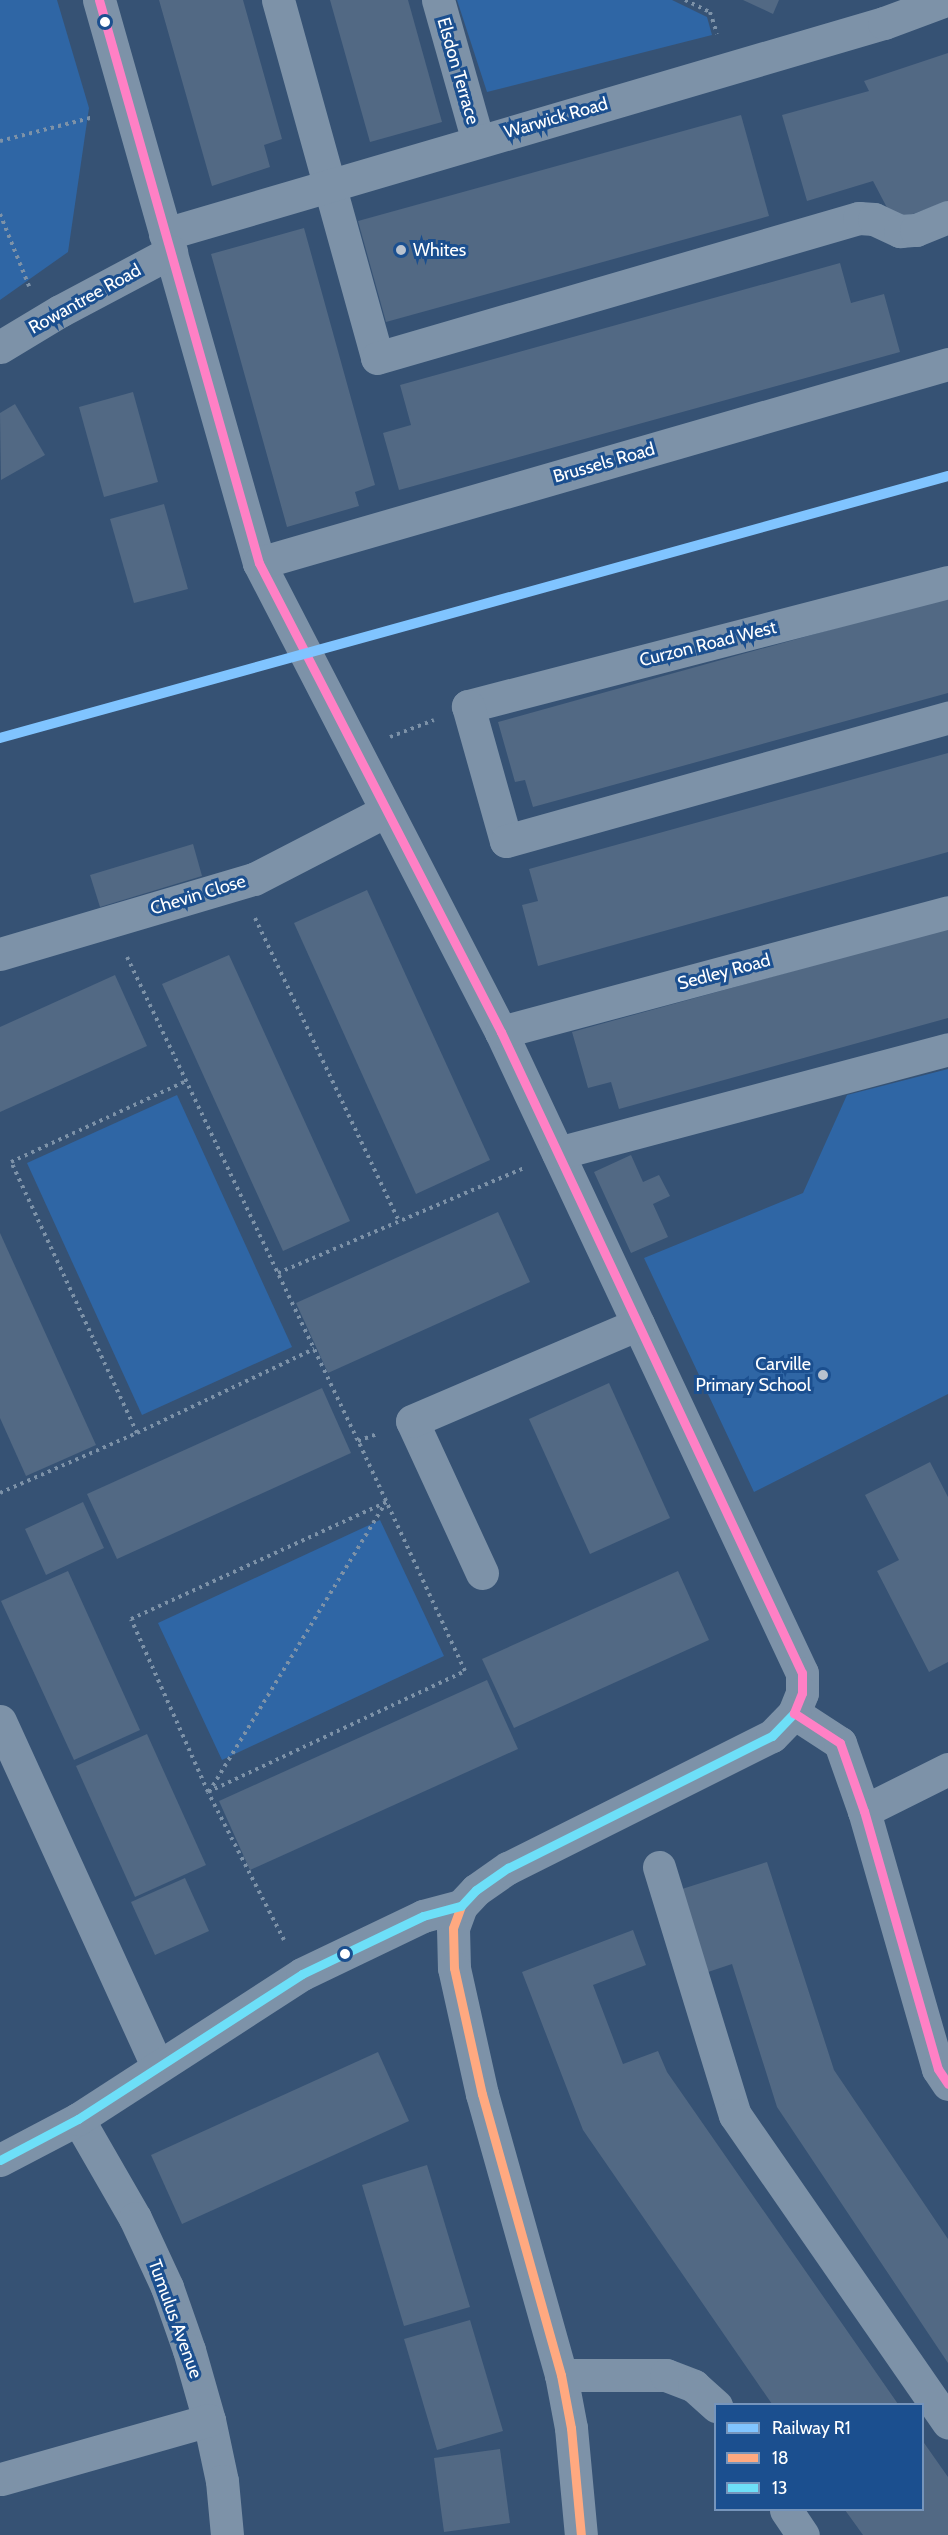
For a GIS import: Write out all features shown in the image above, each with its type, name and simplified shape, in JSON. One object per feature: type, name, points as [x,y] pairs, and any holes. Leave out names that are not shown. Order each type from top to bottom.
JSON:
[{"type":"street","points":[[99,0],[259,563],[501,1032],[802,1673],[802,1693],[794,1713],[772,1736],[508,1868],[476,1890],[461,1906],[453,1928],[457,1979],[482,2094],[561,2375],[571,2428],[581,2535]]},
{"type":"street","points":[[278,0],[376,358],[859,218],[874,219],[900,231],[916,230],[948,217]]},
{"type":"street","name":"Elsdon Terrace","points":[[438,0],[478,141]]},
{"type":"street","name":"Warwick Road","points":[[168,243],[329,185],[884,23],[946,0]]},
{"type":"street","name":"Rowantree Road","points":[[0,347],[168,243]]},
{"type":"street","name":"Brussels Road","points":[[259,563],[948,364]]},
{"type":"street","name":"Curzon Road West","points":[[468,706],[948,582]]},
{"type":"street","points":[[468,706],[506,841],[948,718]]},
{"type":"street","name":"Chevin Close","points":[[0,954],[254,879],[386,811]]},
{"type":"street","name":"Sedley Road","points":[[501,1032],[948,912]]},
{"type":"street","points":[[558,1153],[948,1049]]},
{"type":"street","points":[[482,1573],[412,1421],[638,1324]]},
{"type":"street","points":[[794,1713],[840,1743],[864,1811],[938,2069],[948,2084]]},
{"type":"street","points":[[0,1721],[158,2067]]},
{"type":"street","points":[[864,1811],[948,1769]]},
{"type":"street","points":[[659,1868],[735,2115],[948,2423]]},
{"type":"street","points":[[0,2160],[78,2119],[302,1974],[423,1916],[461,1906]]},
{"type":"street","name":"Tumulus Avenue","points":[[78,2119],[135,2218],[167,2287],[189,2350],[209,2420],[222,2481],[227,2535]]},
{"type":"street","points":[[561,2375],[634,2373],[666,2375],[694,2386],[714,2404]]},
{"type":"street","points":[[1,2479],[209,2420]]},
{"type":"street","points":[[787,2511],[803,2535]]},
{"type":"path","points":[[685,0],[710,12],[728,68]]},
{"type":"path","points":[[0,141],[130,108]]},
{"type":"path","points":[[0,214],[43,320]]},
{"type":"path","points":[[355,751],[468,706]]},
{"type":"path","points":[[239,883],[399,1221]]},
{"type":"path","points":[[110,921],[465,1671],[208,1792]]},
{"type":"path","points":[[137,1433],[12,1162],[186,1081]]},
{"type":"path","points":[[278,1273],[558,1153]]},
{"type":"path","points":[[0,1493],[137,1433],[314,1349]]},
{"type":"path","points":[[358,1441],[412,1421]]},
{"type":"path","points":[[302,1974],[208,1792],[131,1619],[386,1502]]},
{"type":"path","points":[[208,1792],[386,1502]]},
{"type":"shaded area","points":[[0,0],[57,0],[89,108],[68,252],[0,300]]},
{"type":"shaded area","points":[[457,0],[672,0],[707,17],[712,35],[487,92]]},
{"type":"shaded area","name":"Carville Primary School","points":[[948,1069],[948,1394],[754,1492],[644,1258],[803,1193],[847,1095]]},
{"type":"shaded area","points":[[177,1095],[292,1347],[142,1415],[27,1163]]},
{"type":"shaded area","points":[[380,1520],[444,1656],[222,1760],[158,1623]]},
{"type":"building","points":[[159,0],[243,0],[282,139],[264,145],[270,167],[212,186]]},
{"type":"building","points":[[330,0],[408,0],[442,122],[370,142]]},
{"type":"building","points":[[743,0],[779,0],[773,14]]},
{"type":"building","points":[[948,53],[948,201],[894,221],[873,181],[807,201],[782,115],[869,91],[864,81]]},
{"type":"building","points":[[741,115],[769,216],[386,322],[358,221]]},
{"type":"building","points":[[304,228],[375,485],[355,492],[359,506],[287,527],[211,254]]},
{"type":"building","points":[[840,263],[851,303],[884,294],[900,352],[399,490],[383,433],[411,425],[400,385]]},
{"type":"building","points":[[133,392],[158,482],[104,497],[79,407]]},
{"type":"building","points":[[15,404],[45,455],[1,480],[0,413]]},
{"type":"building","points":[[164,504],[188,589],[134,603],[110,519]]},
{"type":"building","points":[[948,597],[948,693],[533,807],[525,780],[515,782],[498,722]]},
{"type":"building","points":[[948,753],[948,852],[538,966],[522,905],[538,901],[529,869]]},
{"type":"building","points":[[193,844],[202,876],[100,907],[90,875]]},
{"type":"building","points":[[367,890],[490,1160],[416,1194],[294,923]]},
{"type":"building","points":[[948,928],[948,1018],[619,1109],[611,1082],[588,1088],[572,1032]]},
{"type":"building","points":[[229,955],[350,1221],[283,1251],[162,984]]},
{"type":"building","points":[[115,975],[147,1046],[0,1112],[0,1027]]},
{"type":"building","points":[[631,1155],[643,1182],[659,1175],[670,1196],[653,1204],[668,1237],[631,1253],[594,1172]]},
{"type":"building","points":[[498,1212],[530,1282],[328,1373],[296,1303]]},
{"type":"building","points":[[0,1233],[96,1445],[26,1476],[0,1418]]},
{"type":"building","points":[[609,1383],[670,1518],[590,1554],[529,1419]]},
{"type":"building","points":[[322,1388],[351,1453],[117,1559],[87,1494]]},
{"type":"building","points":[[930,1462],[948,1497],[948,1662],[929,1672],[877,1571],[899,1560],[865,1495]]},
{"type":"building","points":[[83,1502],[104,1548],[46,1575],[25,1529]]},
{"type":"building","points":[[68,1571],[140,1730],[74,1760],[1,1601]]},
{"type":"building","points":[[678,1571],[709,1640],[514,1728],[482,1659]]},
{"type":"building","points":[[487,1680],[518,1749],[250,1870],[219,1801]]},
{"type":"building","points":[[147,1734],[206,1865],[135,1897],[76,1766]]},
{"type":"building","points":[[767,1862],[834,2070],[948,2239],[948,2363],[777,2107],[732,1964],[708,1972],[682,1889]]},
{"type":"building","points":[[185,1878],[209,1931],[155,1955],[131,1902]]},
{"type":"building","points":[[633,1930],[646,1965],[593,1985],[623,2064],[658,2051],[667,2072],[897,2403],[771,2403],[583,2130],[522,1972]]},
{"type":"building","points":[[378,2052],[409,2121],[182,2224],[151,2155]]},
{"type":"building","points":[[427,2165],[470,2307],[404,2326],[362,2185]]},
{"type":"building","points":[[470,2320],[503,2431],[437,2450],[404,2339]]},
{"type":"building","points":[[924,2443],[948,2477],[948,2535],[863,2535],[846,2511],[924,2511]]},
{"type":"building","points":[[500,2449],[510,2523],[444,2532],[434,2458]]},
{"type":"rail line","name":"R1","points":[[0,738],[948,476]]},
{"type":"transit line","points":[[99,0],[259,563],[501,1032],[802,1673],[802,1693],[794,1713],[840,1743],[864,1811],[938,2069],[948,2084]]},
{"type":"transit line","name":"13","points":[[0,2160],[78,2119],[302,1974],[423,1916],[461,1906],[476,1890],[508,1868],[772,1736],[794,1713]]},
{"type":"transit line","name":"18","points":[[461,1906],[453,1928],[454,1968],[482,2094],[561,2375],[571,2428],[581,2535]]},
{"type":"place","name":"Whites","points":[[401,250]]},
{"type":"place","name":"Carville Primary School","points":[[823,1375]]}]
